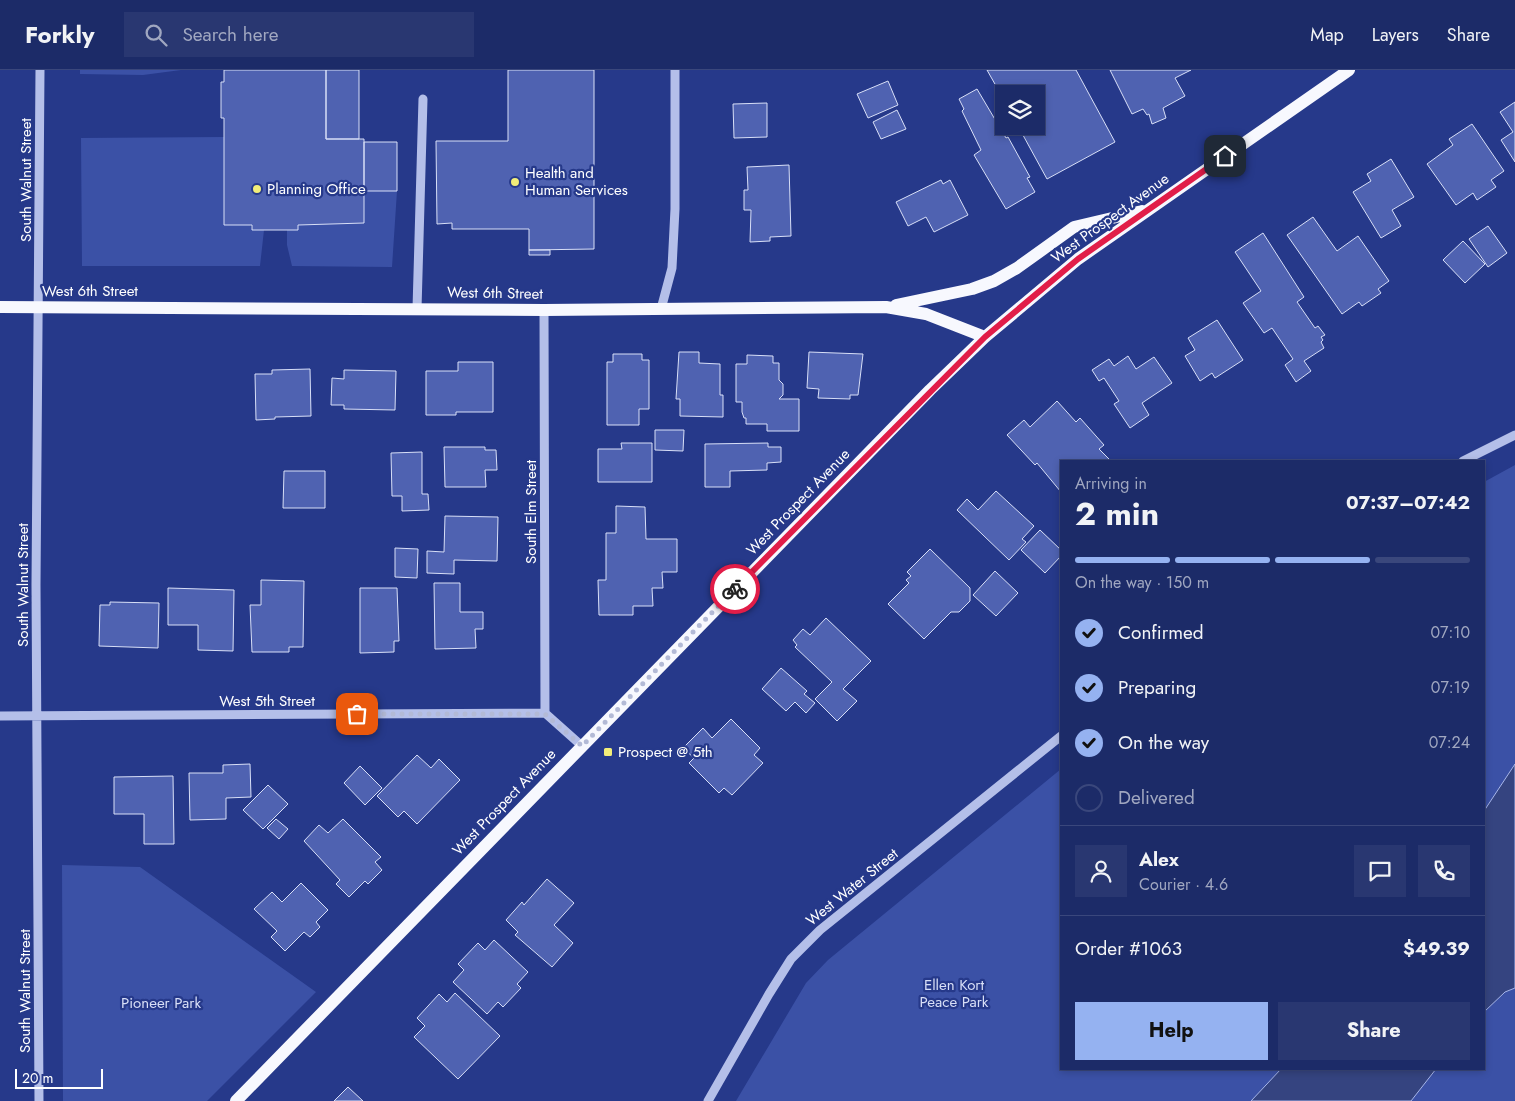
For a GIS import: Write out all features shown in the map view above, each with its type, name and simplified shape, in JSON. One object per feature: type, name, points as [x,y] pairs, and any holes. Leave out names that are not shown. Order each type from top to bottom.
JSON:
[{"type":"main road","name":"West Prospect Avenue","points":[[236,1101],[930,390],[985,337],[1078,259],[1349,70]]},
{"type":"main road","points":[[886,307],[972,289],[994,281],[1017,268],[1074,227],[1146,210]]},
{"type":"main road","name":"West 6th Street","points":[[0,307],[544,310],[886,307],[926,314],[985,337]]},
{"type":"street","name":"South Walnut Street","points":[[39,1101],[36,585],[40,70]]},
{"type":"street","points":[[661,309],[672,268],[675,209],[674,70]]},
{"type":"street","points":[[417,309],[423,99]]},
{"type":"street","name":"South Elm Street","points":[[544,310],[545,714]]},
{"type":"street","points":[[1465,460],[1515,435]]},
{"type":"street","points":[[545,714],[582,746]]},
{"type":"street","name":"West 5th Street","points":[[0,716],[545,714]]},
{"type":"street","name":"West Water Street","points":[[708,1101],[768,994],[791,960],[820,930],[1060,737]]},
{"type":"green space","points":[[80,70],[181,70],[143,75],[80,74]]},
{"type":"green space","points":[[224,137],[252,230],[264,230],[260,266],[82,266],[81,138]]},
{"type":"green space","points":[[364,191],[397,191],[392,267],[292,266],[287,245],[287,230],[298,225],[364,223]]},
{"type":"green space","points":[[1515,465],[1515,764],[1485,809],[1485,481]]},
{"type":"green space","name":"Ellen Kort Peace Park","points":[[1060,770],[1060,1070],[1280,1070],[1251,1101],[736,1101],[806,983],[828,960]]},
{"type":"green space","name":"Pioneer Park","points":[[62,865],[140,867],[316,992],[207,1101],[63,1101]]},
{"type":"green space","points":[[1515,988],[1515,1101],[1411,1101],[1435,1070],[1485,1070],[1485,1011],[1505,992]]},
{"type":"shaded area","points":[[1515,764],[1515,988],[1505,992],[1485,1011],[1485,809]]},
{"type":"shaded area","points":[[1280,1070],[1435,1070],[1411,1101],[1251,1101]]},
{"type":"building","points":[[224,70],[326,70],[326,139],[364,139],[364,223],[298,225],[298,230],[252,230],[252,225],[224,225],[224,118],[221,118],[221,82],[224,82]]},
{"type":"building","points":[[326,70],[359,70],[359,139],[326,139]]},
{"type":"building","name":"Health and Human Services","points":[[508,70],[594,70],[594,249],[529,250],[529,229],[452,229],[452,223],[437,224],[436,141],[508,141]]},
{"type":"building","points":[[987,70],[1076,70],[1115,142],[1047,179],[1023,135],[1045,135],[1045,85],[996,85]]},
{"type":"building","points":[[1110,70],[1191,70],[1175,78],[1185,96],[1163,108],[1166,118],[1152,124],[1149,114],[1147,115],[1143,109],[1132,114]]},
{"type":"building","points":[[888,81],[898,105],[868,118],[857,94]]},
{"type":"building","points":[[977,89],[995,119],[995,135],[1008,137],[1030,177],[1027,178],[1035,192],[1006,209],[974,155],[981,150],[962,111],[964,109],[959,99]]},
{"type":"building","points":[[1515,102],[1515,162],[1501,140],[1513,132],[1500,112]]},
{"type":"building","points":[[767,103],[767,137],[734,138],[733,104]]},
{"type":"building","points":[[897,110],[906,129],[881,139],[873,122]]},
{"type":"building","points":[[1472,124],[1504,171],[1491,180],[1496,187],[1477,200],[1473,193],[1456,205],[1427,164],[1453,145],[1449,139]]},
{"type":"building","points":[[364,142],[397,142],[397,191],[364,191]]},
{"type":"building","points":[[1391,159],[1414,197],[1392,210],[1401,226],[1381,238],[1353,192],[1371,181],[1367,174]]},
{"type":"building","points":[[789,165],[791,236],[770,237],[770,241],[750,242],[751,210],[744,210],[744,190],[748,190],[747,167]]},
{"type":"building","points":[[941,180],[943,184],[950,180],[968,215],[934,232],[926,217],[908,226],[896,202]]},
{"type":"building","points":[[1313,217],[1337,251],[1358,236],[1389,281],[1378,289],[1381,293],[1362,306],[1359,302],[1342,314],[1287,235]]},
{"type":"building","points":[[1488,226],[1507,253],[1488,267],[1469,239]]},
{"type":"building","points":[[1263,233],[1304,297],[1297,302],[1315,328],[1318,326],[1325,335],[1321,337],[1324,348],[1304,361],[1311,371],[1296,382],[1285,365],[1293,359],[1272,328],[1264,333],[1243,303],[1261,291],[1235,252]]},
{"type":"building","points":[[1463,241],[1485,264],[1465,283],[1443,260]]},
{"type":"building","points":[[529,250],[550,250],[550,255],[529,255]]},
{"type":"building","points":[[1217,320],[1243,360],[1215,378],[1212,373],[1200,381],[1185,356],[1195,350],[1188,338]]},
{"type":"building","points":[[679,352],[699,352],[699,363],[720,364],[720,395],[723,395],[723,417],[680,416],[680,399],[676,399]]},
{"type":"building","points":[[809,352],[863,354],[858,395],[850,395],[850,399],[818,398],[819,389],[807,388]]},
{"type":"building","points":[[613,354],[642,354],[642,360],[649,360],[649,409],[639,409],[639,425],[607,425],[607,362],[613,362]]},
{"type":"building","points":[[747,355],[773,356],[773,363],[779,363],[779,380],[783,384],[783,395],[779,399],[799,399],[799,431],[767,431],[767,424],[746,424],[746,418],[744,418],[742,412],[742,402],[736,402],[736,364],[747,364]]},
{"type":"building","points":[[1128,356],[1136,369],[1154,357],[1172,383],[1142,403],[1149,415],[1130,428],[1114,404],[1119,401],[1104,378],[1099,381],[1092,370],[1109,359],[1114,366]]},
{"type":"building","points":[[458,362],[493,362],[493,412],[456,412],[456,415],[426,415],[426,371],[458,371]]},
{"type":"building","points":[[310,369],[311,416],[275,417],[275,419],[256,420],[255,374],[272,374],[272,370]]},
{"type":"building","points":[[344,370],[396,371],[395,410],[344,409],[344,405],[331,405],[332,378],[344,379]]},
{"type":"building","points":[[1057,401],[1076,422],[1080,418],[1104,445],[1099,449],[1110,460],[1060,460],[1060,491],[1037,463],[1035,465],[1007,435],[1024,420],[1030,427]]},
{"type":"building","points":[[655,430],[684,430],[683,451],[655,450]]},
{"type":"building","points":[[621,443],[652,443],[652,482],[598,482],[598,449],[622,449]]},
{"type":"building","points":[[768,443],[768,447],[781,447],[781,462],[767,463],[767,470],[730,471],[730,487],[705,487],[705,444]]},
{"type":"building","points":[[444,447],[485,447],[485,450],[496,450],[497,470],[485,470],[486,487],[445,487]]},
{"type":"building","points":[[422,452],[422,494],[428,494],[429,510],[402,511],[402,496],[392,496],[391,453]]},
{"type":"building","points":[[284,471],[325,471],[325,508],[283,508]]},
{"type":"building","points":[[996,491],[1034,526],[1022,539],[1026,542],[1009,560],[957,510],[967,499],[978,510]]},
{"type":"building","points":[[616,506],[645,507],[646,539],[677,539],[677,572],[662,572],[663,588],[652,588],[653,606],[633,606],[633,615],[599,615],[598,580],[606,580],[606,533],[616,533]]},
{"type":"building","points":[[445,516],[498,517],[497,561],[454,560],[454,574],[427,573],[427,551],[444,552]]},
{"type":"building","points":[[1040,530],[1060,549],[1060,557],[1045,573],[1021,550]]},
{"type":"building","points":[[395,548],[418,549],[417,578],[395,577]]},
{"type":"building","points":[[930,549],[970,588],[970,601],[959,612],[951,612],[924,639],[888,604],[909,583],[906,580],[911,576],[907,572]]},
{"type":"building","points":[[995,571],[1018,593],[996,616],[973,595]]},
{"type":"building","points":[[261,580],[304,581],[303,647],[289,647],[289,652],[252,652],[250,605],[261,605]]},
{"type":"building","points":[[434,583],[460,583],[460,612],[483,612],[483,629],[475,629],[476,648],[435,649]]},
{"type":"building","points":[[168,588],[234,590],[233,651],[198,650],[198,625],[168,625]]},
{"type":"building","points":[[360,588],[397,588],[399,641],[394,641],[394,652],[360,653]]},
{"type":"building","points":[[110,602],[159,603],[158,648],[99,646],[100,605],[110,605]]},
{"type":"building","points":[[826,618],[871,661],[843,689],[857,701],[837,721],[815,699],[832,682],[795,647],[797,645],[793,640],[803,629],[810,635]]},
{"type":"building","points":[[781,668],[807,691],[804,694],[815,703],[806,713],[795,702],[786,711],[762,689]]},
{"type":"building","points":[[731,719],[760,748],[754,755],[763,763],[732,795],[724,788],[719,793],[689,763],[694,758],[683,748],[703,728],[712,738]]},
{"type":"building","points":[[417,755],[431,768],[439,759],[460,780],[417,824],[404,811],[398,817],[377,796]]},
{"type":"building","points":[[250,764],[251,797],[226,798],[226,819],[190,820],[189,773],[223,773],[223,765]]},
{"type":"building","points":[[360,766],[382,788],[365,805],[344,783]]},
{"type":"building","points":[[173,776],[174,844],[144,844],[144,814],[114,814],[114,777]]},
{"type":"building","points":[[268,785],[288,804],[263,829],[243,810]]},
{"type":"building","points":[[276,819],[288,829],[279,839],[267,828]]},
{"type":"building","points":[[343,819],[381,857],[375,862],[382,870],[368,884],[365,881],[349,897],[336,884],[340,880],[304,841],[319,825],[328,833]]},
{"type":"building","points":[[547,879],[574,903],[554,925],[573,943],[552,967],[515,935],[518,932],[506,920],[522,902],[524,905]]},
{"type":"building","points":[[301,883],[328,910],[316,922],[320,927],[310,937],[304,932],[285,951],[271,937],[277,931],[254,909],[272,892],[282,902]]},
{"type":"building","points":[[494,940],[528,972],[517,984],[521,988],[503,1007],[498,1002],[487,1014],[453,982],[464,970],[458,964],[478,943],[485,950]]},
{"type":"building","points":[[455,993],[500,1036],[458,1079],[414,1037],[425,1026],[417,1018],[439,994],[447,1002]]},
{"type":"building","points":[[348,1087],[363,1101],[334,1101]]},
{"type":"way so far","points":[[357,714],[545,714],[582,746],[735,589]]},
{"type":"place","name":"Health and Human Services","points":[[515,182]]},
{"type":"place","name":"Planning Office","points":[[257,189]]},
{"type":"place","name":"Prospect @ 5th","points":[[608,752]]},
{"type":"route","points":[[735,589],[930,390],[985,337],[1078,259],[1225,156]]}]
